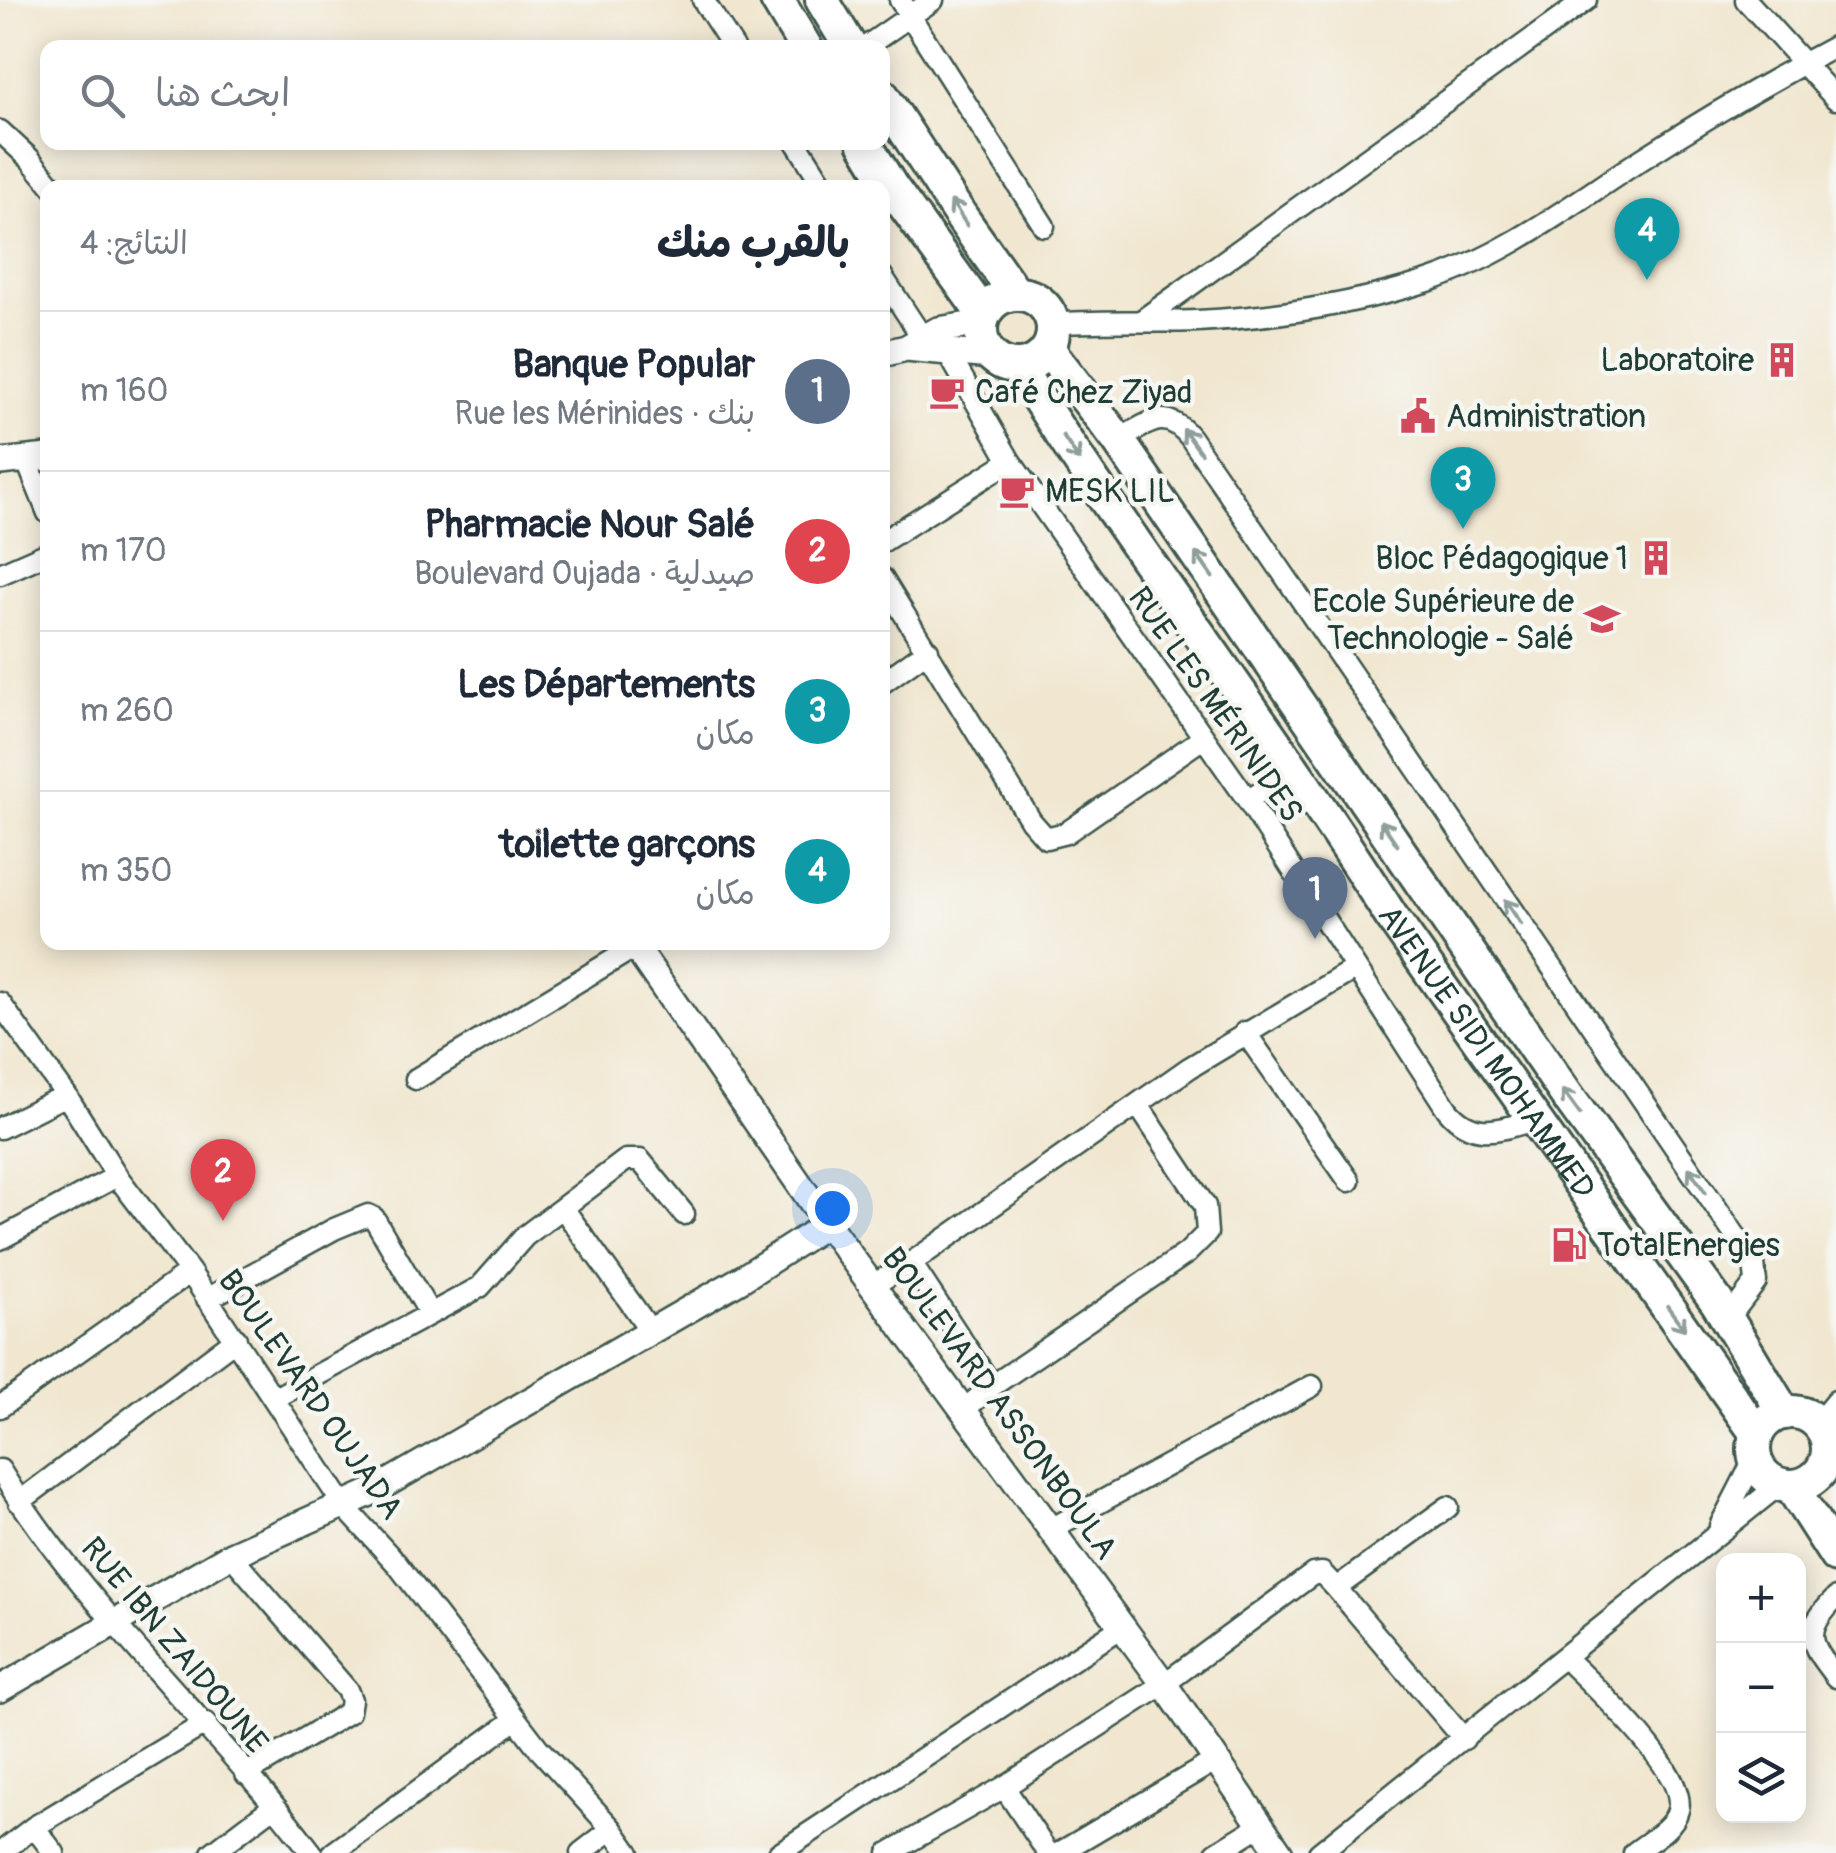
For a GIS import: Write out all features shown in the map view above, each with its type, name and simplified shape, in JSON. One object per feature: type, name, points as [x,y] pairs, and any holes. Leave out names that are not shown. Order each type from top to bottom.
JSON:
[{"type":"main road","points":[[778,0],[801,40]]},
{"type":"main road","points":[[822,0],[846,40]]},
{"type":"main road","points":[[890,107],[1015,293]]},
{"type":"main road","points":[[869,150],[887,180]]},
{"type":"main road","points":[[890,185],[982,319]]},
{"type":"main road","points":[[1015,293],[1040,301],[1050,336],[1036,362],[1004,361],[982,341],[982,319],[993,302],[1015,293]]},
{"type":"main road","name":"AVENUE SIDI MOHAMMED","points":[[1050,336],[1611,1157],[1727,1320],[1784,1413]]},
{"type":"main road","name":"AVENUE SIDI MOHAMMED","points":[[1004,361],[1070,448],[1391,916],[1639,1266],[1756,1446]]},
{"type":"main road","points":[[1579,1183],[1611,1157]]},
{"type":"main road","points":[[1639,1266],[1672,1240]]},
{"type":"main road","points":[[1785,1485],[1812,1480],[1830,1471],[1824,1435],[1826,1412],[1772,1417],[1756,1446],[1760,1470],[1785,1485],[1836,1556]]},
{"type":"street","points":[[703,0],[729,40]]},
{"type":"street","points":[[872,40],[904,8],[934,0]]},
{"type":"street","points":[[1141,321],[1586,0]]},
{"type":"street","points":[[1746,0],[1836,99]]},
{"type":"street","points":[[904,8],[1044,226]]},
{"type":"street","points":[[1050,336],[1092,320],[1196,321],[1278,313],[1389,292],[1466,266],[1527,233],[1728,103],[1836,46]]},
{"type":"street","points":[[0,130],[47,180]]},
{"type":"street","points":[[801,150],[820,180]]},
{"type":"street","points":[[890,303],[903,346]]},
{"type":"street","points":[[903,346],[938,330],[982,319]]},
{"type":"street","points":[[903,346],[1004,361]]},
{"type":"street","name":"RUE LES MÉRINIDES","points":[[948,353],[1010,460],[1247,799],[1448,1109],[1462,1126],[1484,1130],[1534,1120]]},
{"type":"street","points":[[1118,440],[1163,419],[1177,422],[1190,437],[1754,1263],[1756,1282],[1727,1320]]},
{"type":"street","points":[[0,462],[37,458]]},
{"type":"street","points":[[890,537],[1010,460]]},
{"type":"street","points":[[0,574],[40,557]]},
{"type":"street","points":[[890,591],[1030,821],[1046,838],[1066,832],[1203,738]]},
{"type":"street","points":[[890,676],[928,650]]},
{"type":"street","points":[[1247,799],[1296,773]]},
{"type":"street","points":[[416,1079],[626,950]]},
{"type":"street","name":"BOULEVARD ASSONBOULA","points":[[637,950],[827,1224],[1164,1684],[1280,1853]]},
{"type":"street","points":[[874,1284],[911,1264],[1244,1032],[1356,968]]},
{"type":"street","name":"BOULEVARD OUJADA","points":[[3,1014],[66,1095],[117,1176],[190,1272],[344,1506],[397,1564],[516,1719],[629,1853]]},
{"type":"street","points":[[1244,1032],[1349,1181]]},
{"type":"street","points":[[0,1128],[66,1095]]},
{"type":"street","points":[[965,1409],[992,1386],[1187,1253],[1207,1233],[1205,1206],[1138,1106]]},
{"type":"street","points":[[275,1398],[480,1287],[525,1236],[626,1160],[640,1160],[684,1214]]},
{"type":"street","points":[[0,1239],[117,1176]]},
{"type":"street","points":[[563,1208],[650,1330]]},
{"type":"street","points":[[207,1299],[334,1229],[368,1215],[374,1218],[430,1314]]},
{"type":"street","points":[[0,1689],[230,1555],[344,1506],[743,1278],[827,1224]]},
{"type":"street","points":[[911,1264],[992,1386]]},
{"type":"street","points":[[0,1408],[190,1272]]},
{"type":"street","points":[[19,1502],[236,1340]]},
{"type":"street","points":[[1051,1529],[1312,1386]]},
{"type":"street","points":[[1717,1532],[1756,1446]]},
{"type":"street","name":"RUE IBN ZAIDOUNE","points":[[0,1470],[67,1565],[206,1723],[312,1853]]},
{"type":"street","points":[[1319,1853],[1717,1532],[1785,1485]]},
{"type":"street","points":[[1336,1588],[1448,1507]]},
{"type":"street","points":[[230,1555],[347,1690],[351,1700],[349,1712],[246,1774]]},
{"type":"street","points":[[888,1853],[1004,1787],[1164,1684],[1316,1572],[1324,1574],[1464,1739]]},
{"type":"street","points":[[1836,1598],[1817,1620],[1811,1638],[1836,1678]]},
{"type":"street","points":[[779,1853],[1122,1627]]},
{"type":"street","points":[[1564,1658],[1632,1726],[1664,1766],[1675,1787],[1677,1812],[1667,1828],[1634,1853]]},
{"type":"street","points":[[333,1853],[516,1719]]},
{"type":"street","points":[[0,1853],[34,1826],[206,1723]]},
{"type":"street","points":[[1059,1853],[1218,1759]]},
{"type":"street","points":[[1004,1787],[1048,1853]]},
{"type":"street","points":[[212,1853],[274,1806]]},
{"type":"street","points":[[1216,1853],[1261,1825]]},
{"type":"street","points":[[34,1826],[54,1853]]},
{"type":"street","points":[[581,1853],[612,1829]]},
{"type":"place","name":"toilette garçons","points":[[1647,280]]},
{"type":"place","name":"Laboratoire","points":[[1782,360]]},
{"type":"place","name":"Café Chez Ziyad","points":[[947,392]]},
{"type":"place","name":"Administration","points":[[1418,416]]},
{"type":"place","name":"MESK LIL","points":[[1017,491]]},
{"type":"place","name":"Les Départements","points":[[1463,529]]},
{"type":"place","name":"Bloc Pédagogique 1","points":[[1656,558]]},
{"type":"place","name":"Ecole Supérieure de Technologie - Salé","points":[[1602,619]]},
{"type":"place","name":"Banque Popular","points":[[1315,939]]},
{"type":"place","name":"Pharmacie Nour Salé","points":[[223,1221]]},
{"type":"place","name":"TotalEnergies","points":[[1569,1245]]}]
